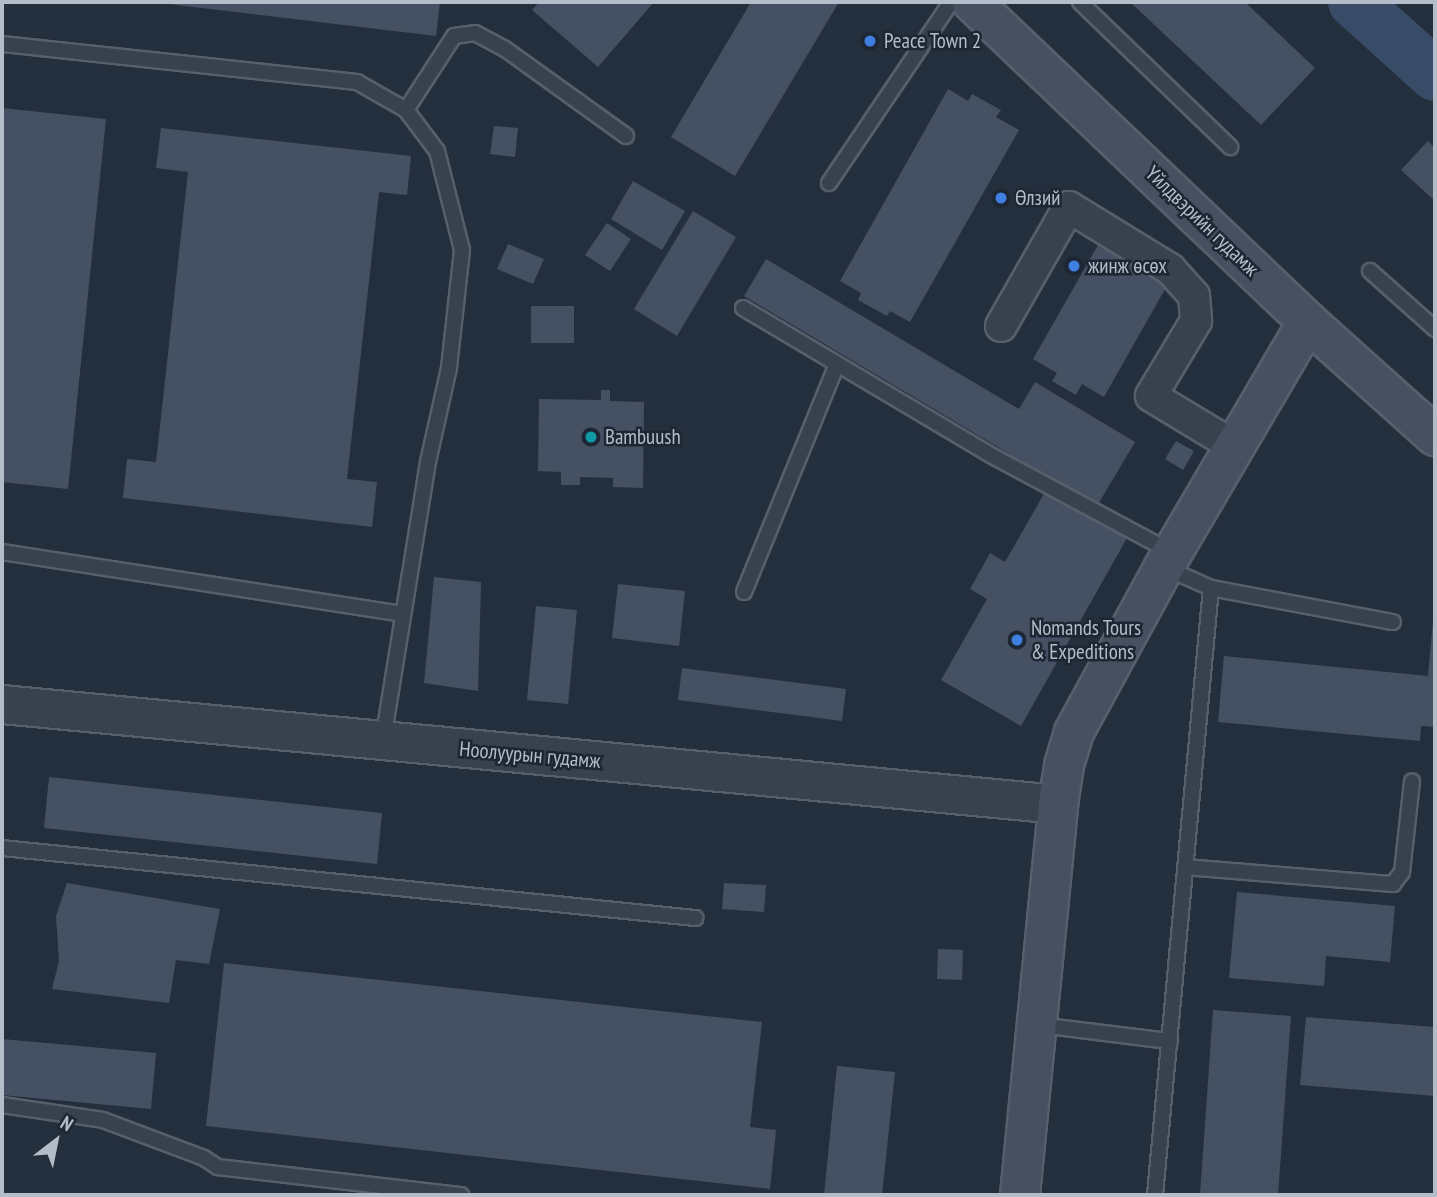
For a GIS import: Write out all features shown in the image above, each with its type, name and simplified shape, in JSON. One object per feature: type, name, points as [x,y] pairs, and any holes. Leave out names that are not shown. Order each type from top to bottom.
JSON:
[{"type":"main road","name":"Yйлдвэрийн гудамж","points":[[972,2],[1308,322],[1435,436]]},
{"type":"main road","points":[[1020,1195],[1058,804],[1064,765],[1074,732],[1168,560],[1308,322]]},
{"type":"street","points":[[1001,327],[1069,206],[1170,269],[1194,296],[1196,321],[1151,396],[1234,446]]},
{"type":"street","name":"Ноолуурын гудамж","points":[[2,704],[1058,804]]},
{"type":"lane","points":[[830,183],[951,2]]},
{"type":"lane","points":[[1080,2],[1230,147]]},
{"type":"lane","points":[[406,110],[454,36],[475,33],[505,49],[626,136]]},
{"type":"lane","points":[[2,44],[357,82],[406,110],[438,151],[462,250],[449,368],[428,462],[383,741]]},
{"type":"lane","points":[[1370,271],[1435,329]]},
{"type":"lane","points":[[743,308],[1211,588],[1393,622]]},
{"type":"lane","points":[[744,592],[838,364]]},
{"type":"lane","points":[[2,552],[402,614]]},
{"type":"lane","points":[[1155,1195],[1211,588]]},
{"type":"lane","points":[[1185,867],[1392,884],[1402,872],[1412,782]]},
{"type":"lane","points":[[2,848],[695,918]]},
{"type":"lane","points":[[1038,1025],[1170,1041]]},
{"type":"lane","points":[[2,1105],[103,1120],[204,1158],[218,1167],[461,1195]]},
{"type":"building","points":[[152,2],[440,2],[436,36]]},
{"type":"building","points":[[539,2],[654,2],[598,67],[532,10]]},
{"type":"building","points":[[751,2],[839,2],[735,176],[671,137]]},
{"type":"building","points":[[1130,2],[1245,2],[1315,68],[1261,125]]},
{"type":"building","points":[[948,89],[968,101],[972,94],[1001,110],[996,117],[1019,130],[910,322],[890,311],[887,316],[858,300],[861,293],[840,281]]},
{"type":"building","points":[[2,108],[106,119],[68,489],[2,482]]},
{"type":"building","points":[[494,126],[518,128],[515,157],[490,154]]},
{"type":"building","points":[[161,128],[411,156],[407,195],[379,192],[347,479],[377,482],[372,527],[123,498],[127,459],[156,462],[188,172],[156,168]]},
{"type":"building","points":[[1428,141],[1435,148],[1435,201],[1401,170]]},
{"type":"building","points":[[633,181],[685,211],[662,250],[611,219]]},
{"type":"building","points":[[693,211],[736,237],[677,336],[634,309]]},
{"type":"building","points":[[607,223],[631,239],[610,271],[585,255]]},
{"type":"building","points":[[508,244],[544,259],[533,284],[497,269]]},
{"type":"building","points":[[1098,245],[1119,257],[1125,246],[1169,282],[1104,397],[1082,384],[1076,395],[1052,381],[1057,373],[1033,359]]},
{"type":"building","points":[[766,259],[1019,409],[1035,382],[1135,442],[1097,506],[744,296]]},
{"type":"building","points":[[531,306],[574,306],[574,343],[531,343]]},
{"type":"building","name":"Bambuush","points":[[601,390],[610,390],[610,401],[644,402],[643,488],[613,487],[613,478],[580,477],[580,485],[561,485],[561,472],[538,471],[539,399],[601,400]]},
{"type":"building","points":[[1176,441],[1194,451],[1183,470],[1165,459]]},
{"type":"building","name":"Nomands Tours & Expeditions","points":[[1045,492],[1127,538],[1021,726],[941,680],[987,599],[970,589],[990,553],[1005,562]]},
{"type":"building","points":[[434,577],[481,582],[478,691],[424,683]]},
{"type":"building","points":[[618,584],[685,591],[679,646],[612,638]]},
{"type":"building","points":[[536,606],[577,610],[568,704],[527,700]]},
{"type":"building","points":[[1433,621],[1435,727],[1421,726],[1420,741],[1218,722],[1224,656],[1428,676]]},
{"type":"building","points":[[682,668],[846,689],[842,721],[678,700]]},
{"type":"building","points":[[49,777],[382,813],[377,864],[44,828]]},
{"type":"building","points":[[67,883],[220,909],[209,964],[176,960],[169,1003],[52,989],[59,961],[56,916]]},
{"type":"building","points":[[724,883],[766,885],[764,912],[722,909]]},
{"type":"building","points":[[1237,892],[1395,906],[1390,962],[1326,956],[1324,986],[1229,978]]},
{"type":"building","points":[[938,949],[963,950],[962,980],[937,979]]},
{"type":"building","points":[[224,963],[762,1022],[750,1127],[776,1130],[770,1189],[206,1126]]},
{"type":"building","points":[[1213,1010],[1291,1016],[1278,1195],[1200,1195]]},
{"type":"building","points":[[1306,1017],[1435,1027],[1435,1096],[1300,1085]]},
{"type":"building","points":[[2,1039],[156,1053],[151,1109],[2,1095]]},
{"type":"building","points":[[837,1066],[895,1072],[882,1195],[824,1195]]},
{"type":"waterway","points":[[1354,2],[1435,75]]},
{"type":"place","name":"Peace Town 2","points":[[870,41]]},
{"type":"place","name":"Өлзий","points":[[1001,198]]},
{"type":"place","name":"жинж өсөх","points":[[1074,266]]},
{"type":"place","name":"Bambuush","points":[[591,437]]},
{"type":"place","name":"Nomands Tours & Expeditions","points":[[1017,640]]}]
